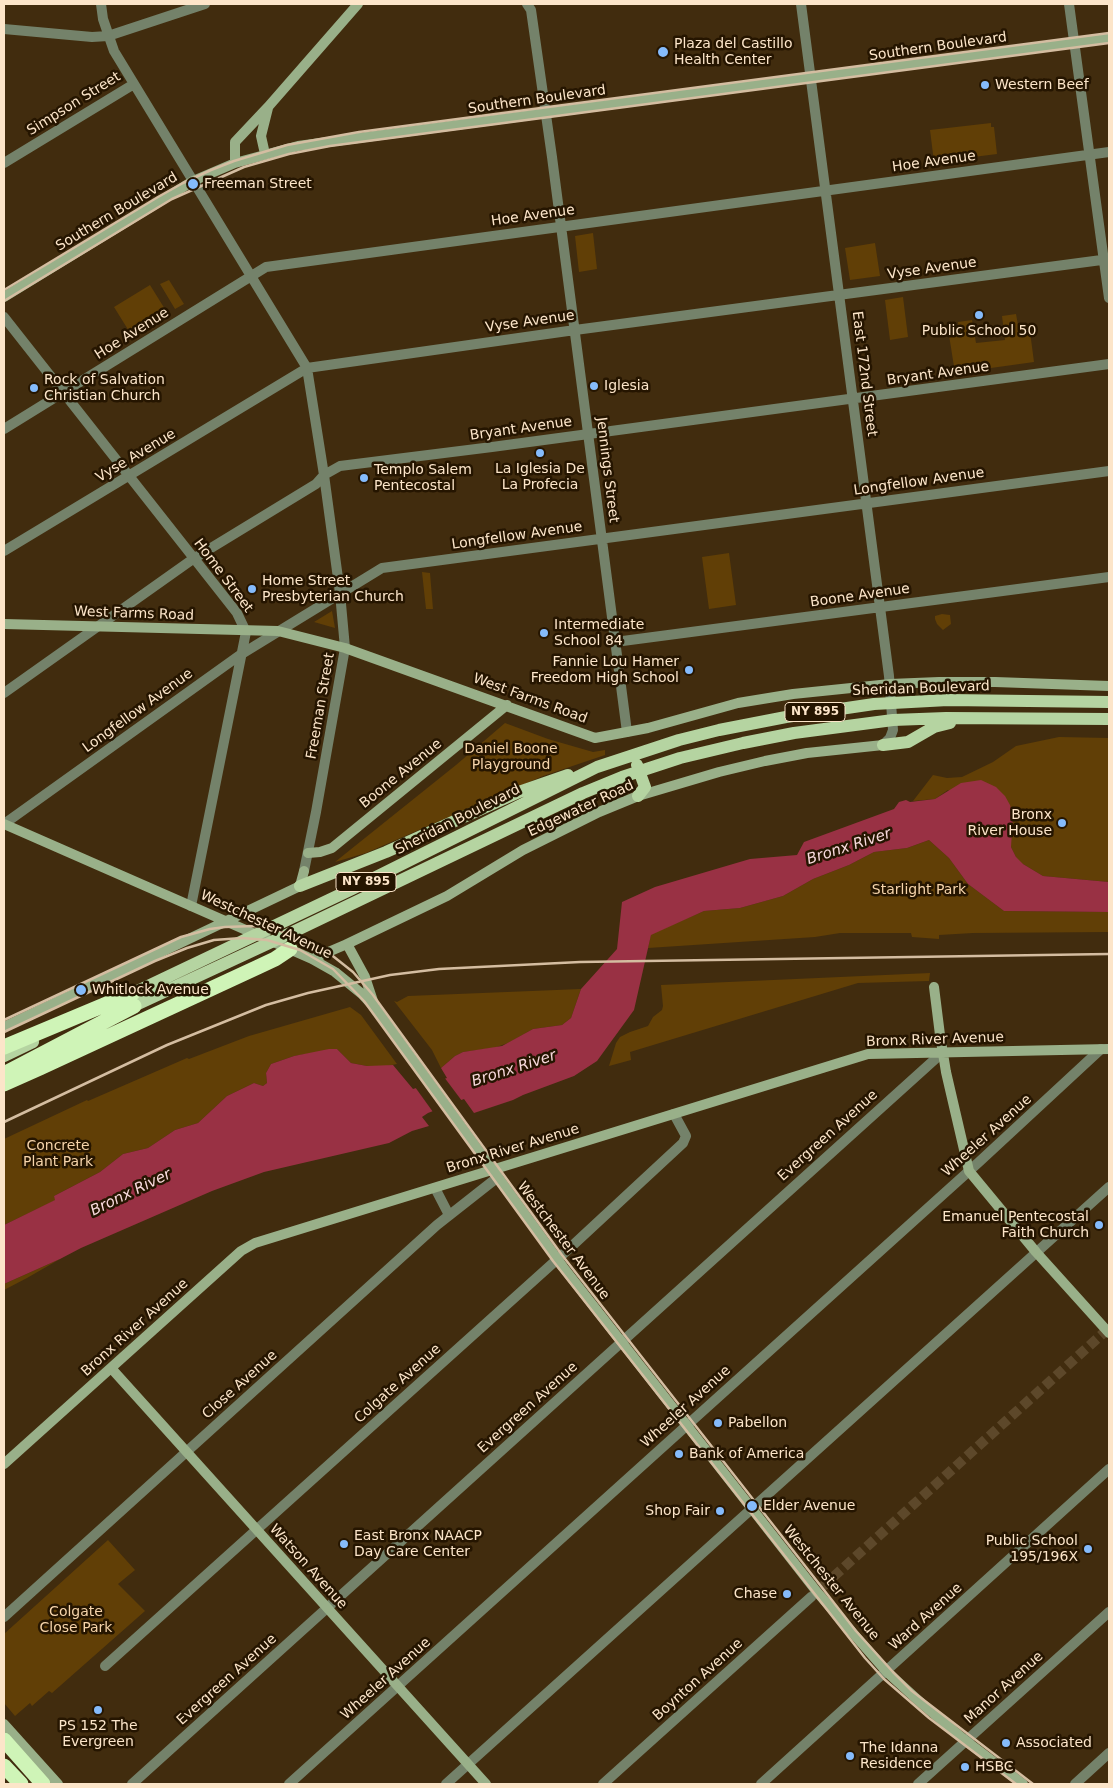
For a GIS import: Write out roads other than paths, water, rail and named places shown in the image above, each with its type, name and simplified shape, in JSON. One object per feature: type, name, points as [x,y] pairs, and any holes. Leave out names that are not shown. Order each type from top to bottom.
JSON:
[{"type":"highway","points":[[4,1084],[258,967],[288,948]]},
{"type":"highway","name":"NY 895","points":[[4,1047],[133,1000]]},
{"type":"highway","name":"NY 895","points":[[4,1074],[133,1000]]},
{"type":"highway","points":[[4,1740],[43,1784]]},
{"type":"highway","points":[[6,1768],[21,1784]]},
{"type":"main road","points":[[236,163],[235,142],[358,4]]},
{"type":"main road","name":"Southern Boulevard","points":[[4,297],[193,181],[236,163],[298,146],[1109,38]]},
{"type":"main road","points":[[265,154],[261,136],[268,107]]},
{"type":"main road","name":"West Farms Road","points":[[4,624],[278,632],[345,648],[591,737],[603,737],[627,732],[776,696],[890,684],[975,682],[1109,686]]},
{"type":"main road","name":"Sheridan Boulevard","points":[[133,1000],[597,767],[679,740],[819,711],[891,703],[970,700],[1109,702]]},
{"type":"main road","name":"Boone Avenue","points":[[308,853],[332,848],[506,705]]},
{"type":"main road","points":[[883,746],[908,742],[934,727],[967,718]]},
{"type":"main road","name":"Sheridan Boulevard","points":[[133,1000],[302,928],[565,801],[639,771],[680,758],[743,743],[841,726],[893,720],[967,718],[1109,719]]},
{"type":"main road","name":"Edgewater Road","points":[[312,959],[454,892],[536,844],[599,812],[638,796],[719,772],[765,761],[807,753],[883,746]]},
{"type":"main road","points":[[633,755],[645,787],[638,796]]},
{"type":"main road","points":[[4,1027],[300,886],[393,849],[519,792],[552,779],[597,767]]},
{"type":"main road","name":"Westchester Avenue","points":[[4,823],[312,959],[369,998],[558,1259],[817,1592],[886,1671],[966,1741],[1023,1784]]},
{"type":"main road","points":[[300,886],[304,871]]},
{"type":"main road","name":"Westchester Avenue","points":[[346,944],[365,977],[369,998]]},
{"type":"main road","points":[[934,987],[943,1052],[969,1171],[1036,1252],[1109,1333]]},
{"type":"main road","points":[[4,1056],[103,1010],[133,1000]]},
{"type":"main road","points":[[4,1066],[101,1020],[133,1000]]},
{"type":"main road","name":"Bronx River Avenue","points":[[4,1464],[247,1246],[434,1188],[496,1173],[674,1114],[865,1055],[1105,1049]]},
{"type":"main road","name":"Watson Avenue","points":[[111,1368],[486,1784]]},
{"type":"main road","points":[[4,1724],[58,1784]]},
{"type":"street","name":"Freeman Street","points":[[101,4],[103,19],[114,51],[307,368],[324,475],[340,593],[345,648],[304,871]]},
{"type":"street","points":[[6,32],[92,37],[108,36],[205,4]]},
{"type":"street","name":"Jennings Street","points":[[527,4],[531,10],[546,113],[627,732]]},
{"type":"street","name":"East 172nd Street","points":[[800,4],[890,684],[893,720],[892,735],[883,746]]},
{"type":"street","points":[[1070,4],[1090,155],[1107,259],[1109,298]]},
{"type":"street","name":"Simpson Street","points":[[4,163],[134,84]]},
{"type":"street","name":"Hoe Avenue","points":[[4,429],[266,267],[1109,152]]},
{"type":"street","name":"Vyse Avenue","points":[[4,551],[307,368],[1107,259]]},
{"type":"street","name":"Home Street","points":[[4,317],[237,613],[246,632],[191,906]]},
{"type":"street","name":"Bryant Avenue","points":[[4,694],[194,560],[316,484],[324,475],[340,466],[1109,364]]},
{"type":"street","name":"Longfellow Avenue","points":[[4,823],[240,655],[382,568],[1109,471]]},
{"type":"street","name":"Boone Avenue","points":[[615,642],[1109,577]]},
{"type":"street","name":"Wheeler Avenue","points":[[289,1784],[1105,1049]]},
{"type":"street","name":"Evergreen Avenue","points":[[132,1784],[943,1052]]},
{"type":"street","name":"Colgate Avenue","points":[[106,1666],[558,1259],[683,1143],[686,1136],[674,1114]]},
{"type":"street","name":"Close Avenue","points":[[4,1617],[496,1173]]},
{"type":"street","points":[[446,1784],[1109,1187]]},
{"type":"street","points":[[434,1188],[449,1215]]},
{"type":"street","name":"Ward Avenue","points":[[761,1784],[1109,1470]]},
{"type":"street","name":"Boynton Avenue","points":[[603,1784],[812,1597]]},
{"type":"street","name":"Manor Avenue","points":[[918,1784],[1109,1612]]},
{"type":"street","points":[[1075,1784],[1109,1753]]},
{"type":"water","name":"Bronx River","points":[[981,780],[996,787],[1005,796],[1010,805],[1013,816],[1011,847],[1016,857],[1023,864],[1043,876],[1109,882],[1109,912],[1004,911],[968,884],[949,858],[929,840],[907,848],[874,852],[849,865],[813,879],[783,896],[740,908],[704,911],[651,935],[634,1010],[597,1061],[574,1076],[474,1113],[464,1099],[428,1113],[422,1117],[429,1126],[412,1131],[389,1143],[264,1172],[212,1191],[4,1284],[4,1225],[55,1200],[54,1196],[100,1172],[123,1154],[148,1148],[175,1130],[198,1123],[227,1096],[254,1083],[263,1086],[267,1083],[266,1073],[271,1064],[294,1056],[337,1049],[351,1063],[367,1066],[393,1065],[413,1089],[447,1078],[441,1068],[463,1052],[502,1046],[533,1029],[562,1025],[571,1018],[581,989],[617,949],[622,902],[655,887],[750,859],[797,855],[804,842],[894,809],[899,802],[935,799],[961,783]]},
{"type":"tunnel","points":[[811,1597],[1109,1328]]},
{"type":"railway","points":[[4,290],[183,183],[234,161],[287,145],[359,132],[1109,33]]},
{"type":"railway","points":[[4,301],[172,199],[244,167],[289,154],[330,146],[1109,43]]},
{"type":"railway","points":[[4,1020],[181,937],[210,929],[254,926],[280,931],[304,939],[329,953],[353,972],[373,995],[562,1255],[856,1631],[912,1691],[1033,1784]]},
{"type":"railway","points":[[4,1032],[155,961],[187,948],[214,940],[242,938],[267,940],[300,950],[333,969],[364,1001],[553,1261],[865,1658],[884,1679],[929,1718],[1016,1784]]},
{"type":"railway","points":[[4,1122],[167,1045],[266,1005],[308,993],[390,975],[439,969],[580,962],[1109,954]]},
{"type":"place","name":"Plaza del Castillo Health Center","points":[[663,52]]},
{"type":"place","name":"Western Beef","points":[[985,85]]},
{"type":"place","name":"Freeman Street","points":[[193,184]]},
{"type":"place","name":"Public School 50","points":[[979,315]]},
{"type":"place","name":"Iglesia","points":[[594,386]]},
{"type":"place","name":"Rock of Salvation Christian Church","points":[[34,388]]},
{"type":"place","name":"La Iglesia De La Profecia","points":[[540,453]]},
{"type":"place","name":"Templo Salem Pentecostal","points":[[364,478]]},
{"type":"place","name":"Home Street Presbyterian Church","points":[[252,589]]},
{"type":"place","name":"Intermediate School 84","points":[[544,633]]},
{"type":"place","name":"Fannie Lou Hamer Freedom High School","points":[[689,670]]},
{"type":"place","name":"Bronx River House","points":[[1062,823]]},
{"type":"place","name":"Whitlock Avenue","points":[[81,990]]},
{"type":"place","name":"Emanuel Pentecostal Faith Church","points":[[1099,1225]]},
{"type":"place","name":"Pabellon","points":[[718,1423]]},
{"type":"place","name":"Bank of America","points":[[679,1454]]},
{"type":"place","name":"Elder Avenue","points":[[752,1506]]},
{"type":"place","name":"Shop Fair","points":[[720,1511]]},
{"type":"place","name":"East Bronx NAACP Day Care Center","points":[[344,1544]]},
{"type":"place","name":"Public School 195/196X","points":[[1088,1549]]},
{"type":"place","name":"Chase","points":[[787,1594]]},
{"type":"place","name":"PS 152 The Evergreen","points":[[98,1710]]},
{"type":"place","name":"Associated","points":[[1006,1743]]},
{"type":"place","name":"The Idanna Residence","points":[[850,1756]]},
{"type":"place","name":"HSBC","points":[[965,1767]]},
{"type":"park label","name":"Daniel Boone Playground","points":[[511,758]]},
{"type":"park label","name":"Starlight Park","points":[[919,890]]},
{"type":"park label","name":"Concrete Plant Park","points":[[58,1154]]},
{"type":"park label","name":"Colgate Close Park","points":[[76,1620]]}]
